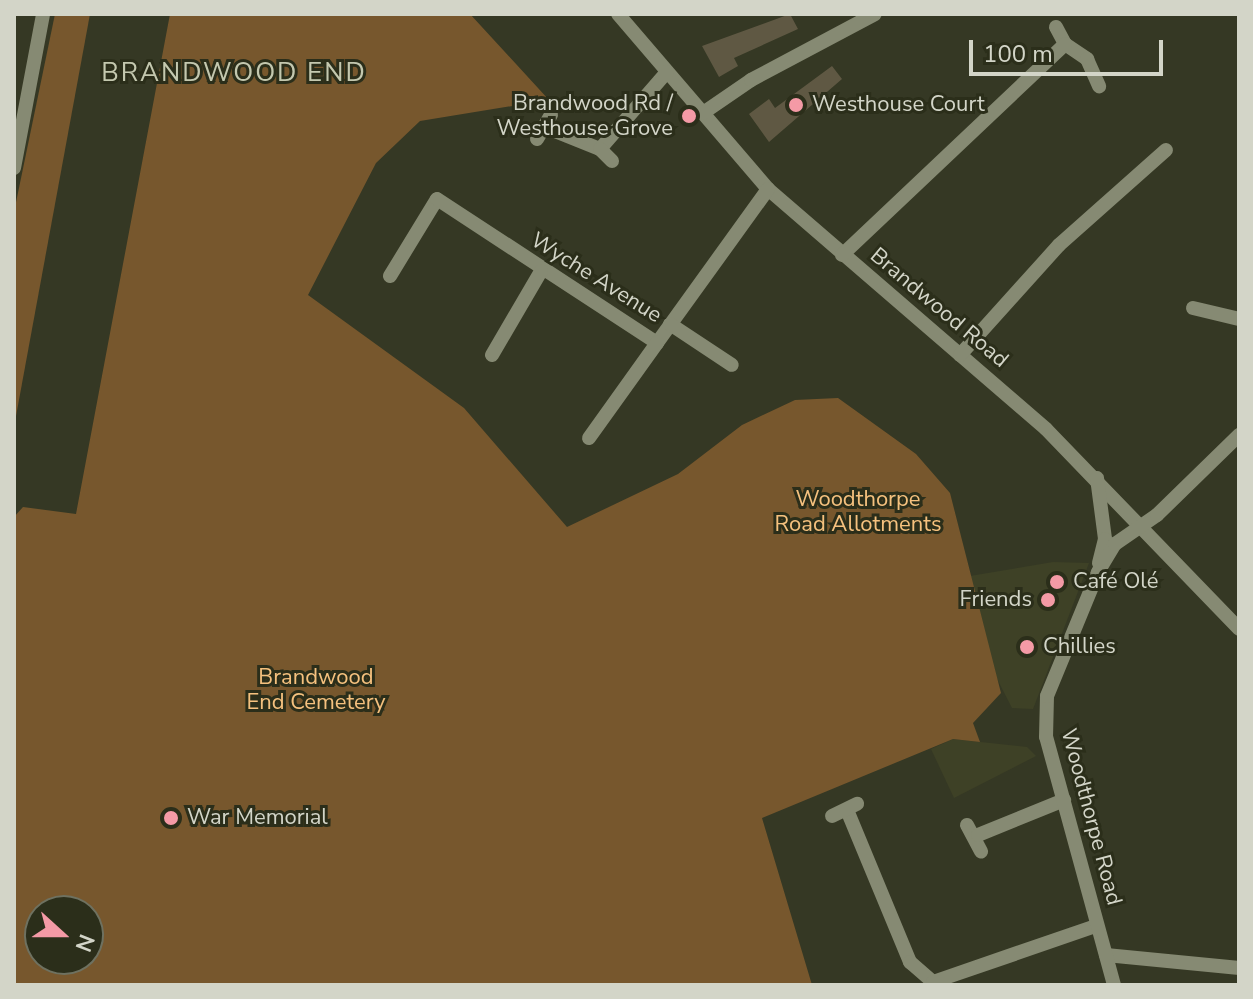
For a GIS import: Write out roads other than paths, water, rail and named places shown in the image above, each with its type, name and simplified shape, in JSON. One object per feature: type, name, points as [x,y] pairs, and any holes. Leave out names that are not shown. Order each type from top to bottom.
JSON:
[{"type":"street","points":[[14,168],[43,14]]},
{"type":"street","name":"Brandwood Road","points":[[618,14],[768,189],[1097,478],[1239,629]]},
{"type":"street","points":[[703,113],[751,80],[875,14]]},
{"type":"street","points":[[1056,27],[1065,44],[1087,59],[1099,86]]},
{"type":"street","points":[[842,255],[1065,44]]},
{"type":"street","points":[[600,149],[667,72]]},
{"type":"street","points":[[544,127],[600,149],[612,161]]},
{"type":"street","points":[[960,355],[1059,245],[1166,150]]},
{"type":"street","name":"Wyche Avenue","points":[[390,276],[437,199],[541,271],[657,343],[768,189]]},
{"type":"street","points":[[492,355],[541,271]]},
{"type":"street","points":[[1193,308],[1239,319]]},
{"type":"street","points":[[670,324],[732,365]]},
{"type":"street","points":[[589,438],[657,343]]},
{"type":"street","name":"Woodthorpe Road","points":[[1098,572],[1115,544],[1239,435]]},
{"type":"street","name":"Woodthorpe Road","points":[[1097,478],[1105,539],[1098,572],[1043,719],[1114,985]]},
{"type":"street","points":[[981,851],[972,830],[1064,800]]},
{"type":"street","points":[[832,816],[852,807],[910,962],[933,982],[1096,926]]},
{"type":"street","points":[[1106,955],[1239,968]]},
{"type":"place","name":"Westhouse Court","points":[[796,105]]},
{"type":"place","name":"Brandwood Rd / Westhouse Grove","points":[[689,116]]},
{"type":"place","name":"Café Olé","points":[[1057,582]]},
{"type":"place","name":"Friends","points":[[1048,600]]},
{"type":"place","name":"Chillies","points":[[1027,647]]},
{"type":"place","name":"War Memorial","points":[[171,818]]},
{"type":"district","name":"BRANDWOOD END","points":[[234,73]]},
{"type":"park label","name":"Woodthorpe Road Allotments","points":[[858,512]]},
{"type":"park label","name":"Brandwood End Cemetery","points":[[316,690]]}]
